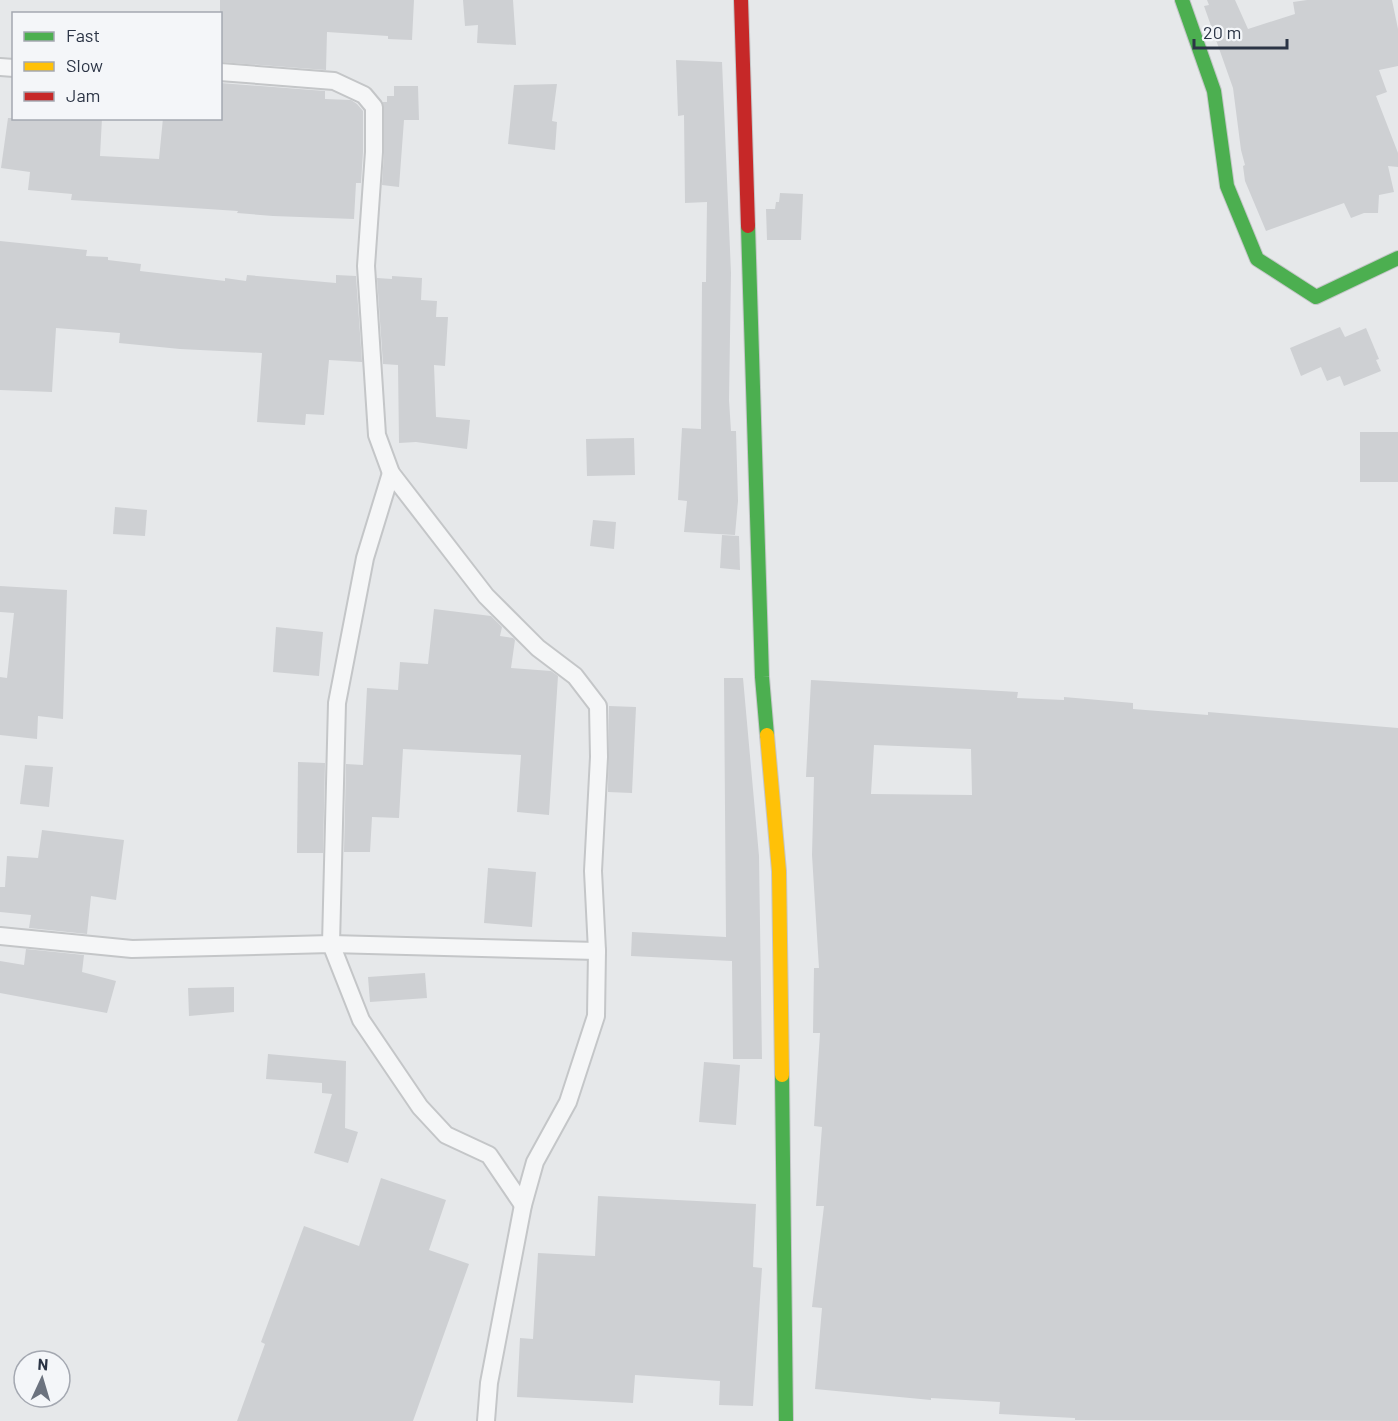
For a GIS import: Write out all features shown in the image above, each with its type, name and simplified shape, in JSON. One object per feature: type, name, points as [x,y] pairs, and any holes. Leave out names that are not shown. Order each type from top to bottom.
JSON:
[{"type":"street","points":[[741,0],[762,677],[779,871],[786,1421]]},
{"type":"street","points":[[1182,0],[1214,91],[1227,186],[1257,259],[1316,297],[1398,258]]},
{"type":"lane","points":[[222,72],[334,81],[364,95],[374,107],[374,153],[366,266],[377,435],[391,473],[486,596],[538,648],[575,676],[598,706],[599,757],[593,871],[597,951],[596,1016],[568,1102],[536,1162],[523,1205],[489,1383],[486,1421]]},
{"type":"lane","points":[[391,473],[365,558],[337,703],[331,944],[361,1020],[420,1107],[446,1134],[489,1155],[523,1205]]},
{"type":"lane","points":[[0,936],[132,949],[331,944],[597,951]]},
{"type":"building","points":[[220,0],[414,0],[412,40],[327,32],[326,70],[222,62],[222,12],[220,12]]},
{"type":"building","points":[[463,0],[513,0],[516,45],[477,43],[478,25],[465,26]]},
{"type":"building","points":[[1207,0],[1235,0],[1248,29],[1295,14],[1293,2],[1392,0],[1398,29],[1398,66],[1379,70],[1387,92],[1376,96],[1398,153],[1398,167],[1388,166],[1394,192],[1379,195],[1378,213],[1364,213],[1351,218],[1344,203],[1266,231],[1245,181],[1243,166],[1245,165],[1233,88],[1204,6],[1209,5]]},
{"type":"building","points":[[676,60],[722,62],[731,273],[729,400],[731,431],[736,431],[738,501],[735,535],[684,532],[687,501],[678,500],[682,428],[701,429],[702,282],[706,282],[707,202],[685,203],[684,115],[678,116]]},
{"type":"building","points":[[222,83],[325,91],[325,99],[351,100],[363,111],[361,183],[356,183],[354,219],[273,216],[237,213],[238,211],[71,200],[72,194],[28,190],[30,172],[1,168],[8,118],[12,120],[102,120],[100,156],[159,159],[163,120],[222,120]]},
{"type":"building","points":[[557,84],[552,121],[557,122],[555,150],[508,144],[514,85]]},
{"type":"building","points":[[394,86],[418,86],[419,120],[404,120],[399,187],[382,185],[383,102],[387,102],[387,96],[394,96]]},
{"type":"building","points":[[780,193],[803,194],[801,240],[767,240],[766,209],[775,209]]},
{"type":"building","points":[[0,241],[87,250],[86,256],[108,257],[108,260],[141,264],[140,271],[225,281],[225,278],[246,281],[247,275],[336,283],[336,275],[356,276],[362,362],[329,360],[324,415],[306,414],[305,425],[257,422],[262,353],[119,343],[120,333],[56,328],[52,392],[0,390]]},
{"type":"building","points":[[392,276],[422,278],[421,300],[437,301],[436,317],[448,317],[445,366],[434,365],[436,417],[470,420],[467,449],[416,442],[399,443],[398,365],[383,364],[377,278],[392,279]]},
{"type":"building","points":[[1340,327],[1345,337],[1366,328],[1379,359],[1376,360],[1381,371],[1344,386],[1340,376],[1327,381],[1321,367],[1301,376],[1290,348]]},
{"type":"building","points":[[1360,432],[1398,432],[1398,482],[1360,482]]},
{"type":"building","points":[[634,438],[635,475],[587,476],[586,439]]},
{"type":"building","points":[[115,507],[147,510],[145,536],[113,534]]},
{"type":"building","points":[[593,520],[616,522],[614,549],[590,546]]},
{"type":"building","points":[[722,535],[739,536],[740,570],[720,568]]},
{"type":"building","points":[[0,586],[67,590],[63,719],[38,716],[37,739],[0,735],[0,677],[7,678],[14,613],[0,612]]},
{"type":"building","points":[[434,609],[491,616],[502,627],[500,636],[515,640],[511,668],[551,671],[558,676],[549,815],[517,812],[521,755],[403,749],[399,818],[372,817],[370,852],[344,852],[346,764],[363,765],[367,688],[398,690],[400,662],[428,664]]},
{"type":"building","points":[[276,627],[323,632],[319,676],[273,672]]},
{"type":"building","points":[[724,678],[743,678],[759,856],[762,1059],[733,1059],[732,961],[631,956],[632,932],[726,937]]},
{"type":"building","points":[[811,680],[1018,692],[1017,698],[1064,700],[1064,697],[1133,703],[1133,709],[1208,715],[1208,712],[1398,728],[1398,1421],[1075,1420],[1075,1418],[999,1414],[1000,1402],[931,1398],[931,1400],[815,1389],[822,1308],[812,1307],[824,1206],[816,1206],[822,1127],[814,1126],[820,1033],[813,1033],[814,968],[819,968],[812,855],[814,777],[806,777]],"holes":[[[874,745],[971,749],[972,795],[871,794]]]},
{"type":"building","points":[[609,706],[636,707],[632,793],[608,792]]},
{"type":"building","points":[[298,762],[325,763],[323,853],[297,853]]},
{"type":"building","points":[[25,765],[53,767],[49,807],[20,804]]},
{"type":"building","points":[[42,830],[124,840],[116,900],[91,896],[87,934],[29,928],[31,915],[0,912],[0,887],[5,887],[7,856],[38,858]]},
{"type":"building","points":[[488,868],[536,872],[532,927],[484,923]]},
{"type":"building","points":[[26,949],[84,955],[82,972],[116,981],[107,1013],[0,993],[0,961],[24,965]]},
{"type":"building","points":[[425,973],[427,998],[370,1002],[368,977]]},
{"type":"building","points":[[234,987],[234,1012],[189,1016],[188,988]]},
{"type":"building","points":[[268,1054],[346,1061],[345,1128],[358,1132],[348,1163],[314,1153],[332,1094],[322,1093],[322,1083],[266,1079]]},
{"type":"building","points":[[704,1062],[740,1065],[736,1125],[699,1122]]},
{"type":"building","points":[[381,1178],[446,1200],[429,1250],[469,1264],[413,1421],[237,1421],[265,1344],[261,1342],[304,1226],[359,1246]]},
{"type":"building","points":[[598,1196],[756,1204],[753,1267],[762,1268],[753,1406],[719,1405],[720,1381],[635,1375],[633,1403],[517,1397],[520,1338],[533,1339],[538,1253],[595,1256]]},
{"type":"traffic: fast","points":[[1182,0],[1214,91],[1227,186],[1257,259],[1316,297],[1398,258]]},
{"type":"traffic: fast","points":[[748,226],[762,677],[767,735]]},
{"type":"traffic: fast","points":[[782,1075],[786,1421]]},
{"type":"traffic: slow","points":[[767,735],[779,871],[782,1075]]},
{"type":"traffic: jam","points":[[741,0],[748,226]]}]
